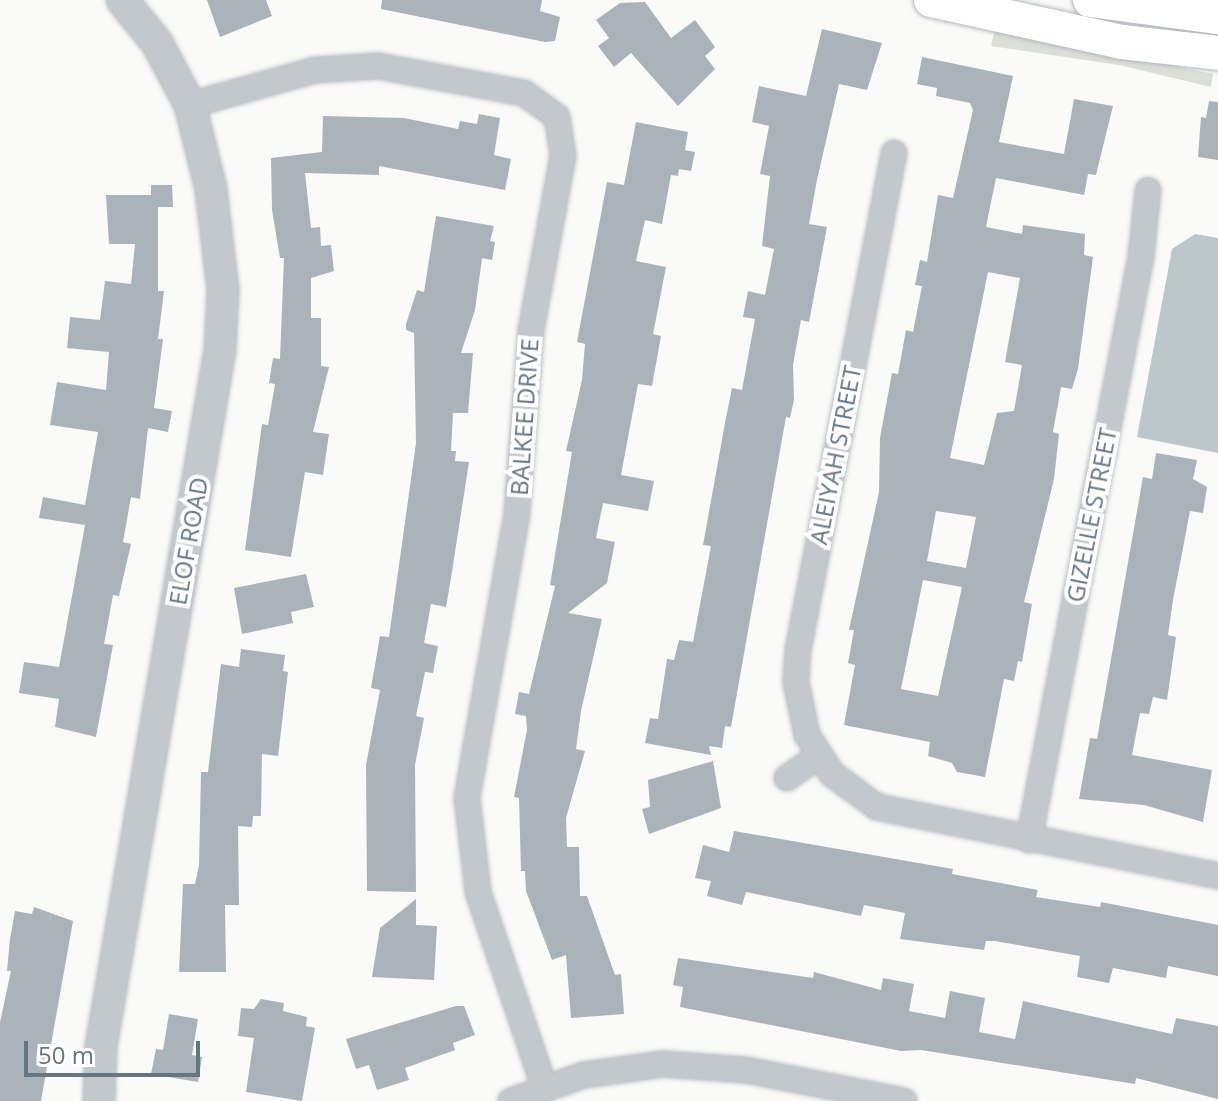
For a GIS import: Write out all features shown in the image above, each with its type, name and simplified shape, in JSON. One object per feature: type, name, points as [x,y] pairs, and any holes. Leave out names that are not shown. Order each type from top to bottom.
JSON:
[{"type":"main road","points":[[931,0],[1122,42],[1218,53]]},
{"type":"main road","points":[[1090,0],[1218,17]]},
{"type":"street","name":"ELOF ROAD","points":[[99,1101],[101,1047],[220,350],[220,239],[190,105],[157,43],[122,0]]},
{"type":"street","name":"BALKEE DRIVE","points":[[190,105],[315,70],[378,66],[407,67],[524,93],[557,117],[563,156],[531,330],[517,514],[467,798],[478,892],[545,1089]]},
{"type":"street","name":"ALEIYAH STREET","points":[[894,153],[798,650],[800,713],[818,756],[850,791],[877,807],[1218,876]]},
{"type":"street","name":"GIZELLE STREET","points":[[1029,840],[1141,256],[1148,190]]},
{"type":"street","points":[[787,778],[818,756]]},
{"type":"street","points":[[511,1101],[620,1068],[702,1064],[904,1101]]},
{"type":"shaded area","points":[[995,29],[1213,74],[1211,87],[1119,65],[991,46]]},
{"type":"shaded area","points":[[1195,234],[1218,238],[1218,453],[1137,437],[1172,249]]},
{"type":"building","points":[[207,0],[266,0],[272,16],[220,37]]},
{"type":"building","points":[[382,0],[542,0],[540,11],[560,17],[555,41],[545,42],[381,9]]},
{"type":"building","points":[[645,2],[671,38],[695,20],[715,47],[705,56],[715,69],[678,106],[631,53],[614,67],[598,46],[609,38],[596,20],[620,3]]},
{"type":"building","points":[[822,29],[882,43],[867,90],[839,84],[817,180],[809,224],[827,227],[809,322],[801,320],[793,365],[794,400],[790,418],[786,417],[731,727],[725,726],[722,748],[709,746],[711,755],[645,743],[650,718],[658,719],[667,659],[674,660],[679,640],[693,642],[711,546],[703,545],[725,423],[732,388],[742,390],[755,319],[743,317],[748,291],[765,295],[774,249],[762,246],[770,176],[760,174],[769,126],[752,122],[759,86],[806,96]]},
{"type":"building","points":[[922,57],[1013,76],[999,142],[1064,154],[1074,99],[1113,106],[1096,175],[1088,174],[1084,195],[996,178],[986,227],[1022,234],[1023,225],[1085,234],[1084,255],[1093,257],[1078,369],[1072,389],[1061,387],[1053,432],[1059,434],[1054,479],[1024,602],[1032,604],[1022,662],[1018,661],[1014,681],[1004,679],[985,777],[957,772],[952,763],[928,756],[930,742],[844,725],[855,665],[848,663],[854,630],[849,630],[879,492],[880,438],[892,373],[898,374],[906,330],[913,332],[922,286],[915,285],[920,260],[927,262],[938,195],[953,198],[973,110],[970,103],[936,96],[937,88],[917,84]],"holes":[[[988,272],[1020,278],[1005,362],[1022,365],[1014,411],[997,413],[984,465],[950,458]],[[936,511],[976,517],[966,568],[927,561]],[[923,580],[962,587],[938,696],[901,689]]]},
{"type":"building","points":[[1209,101],[1218,102],[1218,160],[1198,157],[1201,117],[1206,118]]},
{"type":"building","points":[[479,114],[500,118],[494,155],[511,159],[505,190],[379,166],[379,175],[305,173],[311,228],[320,227],[321,246],[331,245],[334,271],[311,278],[311,318],[321,318],[321,366],[329,367],[313,432],[329,434],[323,475],[305,472],[291,557],[245,550],[262,424],[268,425],[275,384],[269,383],[273,358],[280,359],[284,258],[280,258],[272,210],[271,158],[322,152],[323,116],[404,118],[458,129],[460,121],[477,124]]},
{"type":"building","points":[[636,122],[688,132],[685,150],[695,152],[691,171],[679,169],[678,176],[671,175],[662,224],[645,220],[636,261],[666,267],[653,334],[661,336],[652,386],[638,384],[621,475],[654,481],[648,511],[603,503],[596,538],[615,542],[607,583],[568,613],[602,619],[581,711],[576,749],[585,751],[566,818],[567,847],[579,847],[580,896],[587,896],[615,975],[621,974],[624,1014],[571,1018],[566,955],[552,960],[526,891],[525,871],[521,871],[519,798],[514,797],[527,730],[526,716],[515,714],[519,692],[529,694],[555,586],[550,585],[572,452],[566,451],[582,380],[585,344],[577,342],[607,182],[624,185]]},
{"type":"building","points":[[151,185],[172,185],[173,207],[158,207],[158,291],[164,291],[158,339],[163,339],[154,408],[172,411],[168,432],[148,428],[140,499],[131,497],[123,542],[131,544],[119,596],[113,595],[104,644],[113,645],[96,737],[55,727],[59,699],[19,693],[24,662],[59,667],[85,525],[39,518],[43,497],[85,505],[98,432],[50,425],[57,382],[106,390],[109,352],[67,348],[70,317],[100,320],[105,281],[131,284],[135,244],[109,244],[106,195],[151,195]]},
{"type":"building","points":[[436,216],[494,226],[490,241],[495,242],[492,260],[482,258],[475,310],[461,353],[473,353],[468,413],[453,413],[451,451],[456,451],[455,461],[469,462],[446,607],[431,604],[424,643],[438,646],[433,673],[425,672],[416,716],[424,718],[415,765],[416,892],[367,891],[366,765],[380,690],[371,688],[380,636],[389,637],[416,443],[414,333],[406,330],[406,324],[417,290],[424,292]]},
{"type":"building","points":[[1156,453],[1197,460],[1193,479],[1207,487],[1203,513],[1190,511],[1173,600],[1168,635],[1176,637],[1167,700],[1153,697],[1149,714],[1140,713],[1132,755],[1212,770],[1203,822],[1144,805],[1079,799],[1090,738],[1097,739],[1143,477],[1152,479]]},
{"type":"building","points":[[306,574],[314,607],[291,612],[293,623],[242,634],[234,588]]},
{"type":"building","points":[[241,649],[285,655],[283,671],[288,672],[278,756],[262,754],[261,816],[253,816],[252,827],[238,826],[239,905],[225,905],[226,972],[179,972],[183,884],[195,884],[199,865],[201,772],[208,772],[221,664],[239,667]]},
{"type":"building","points":[[713,761],[721,808],[649,834],[642,809],[650,807],[648,780]]},
{"type":"building","points":[[734,831],[953,869],[952,874],[1038,890],[1036,897],[1100,907],[1101,902],[1218,925],[1218,976],[1168,966],[1166,978],[1113,968],[1109,983],[1077,977],[1080,956],[995,941],[986,941],[984,950],[900,939],[905,913],[864,905],[861,916],[746,892],[742,905],[707,896],[711,881],[695,878],[703,845],[729,852]]},
{"type":"building","points":[[416,899],[416,925],[437,926],[434,980],[372,977],[380,928]]},
{"type":"building","points":[[34,907],[73,921],[41,1101],[0,1101],[0,1022],[11,971],[7,971],[10,939],[15,911],[32,914]]},
{"type":"building","points":[[678,958],[813,978],[814,972],[881,990],[883,978],[914,984],[909,1011],[945,1018],[950,991],[985,998],[979,1032],[1015,1039],[1023,1001],[1172,1034],[1176,1018],[1218,1026],[1218,1099],[1136,1078],[1135,1084],[921,1050],[901,1051],[680,1007],[683,987],[673,985]]},
{"type":"building","points":[[261,999],[284,1003],[283,1011],[307,1017],[306,1026],[315,1028],[302,1101],[246,1092],[254,1038],[238,1036],[241,1008],[254,1009]]},
{"type":"building","points":[[464,1006],[475,1035],[453,1043],[455,1050],[405,1068],[409,1080],[377,1090],[369,1065],[356,1069],[346,1039]]},
{"type":"building","points":[[169,1014],[198,1019],[192,1055],[202,1057],[198,1082],[151,1074],[156,1049],[163,1050]]}]
